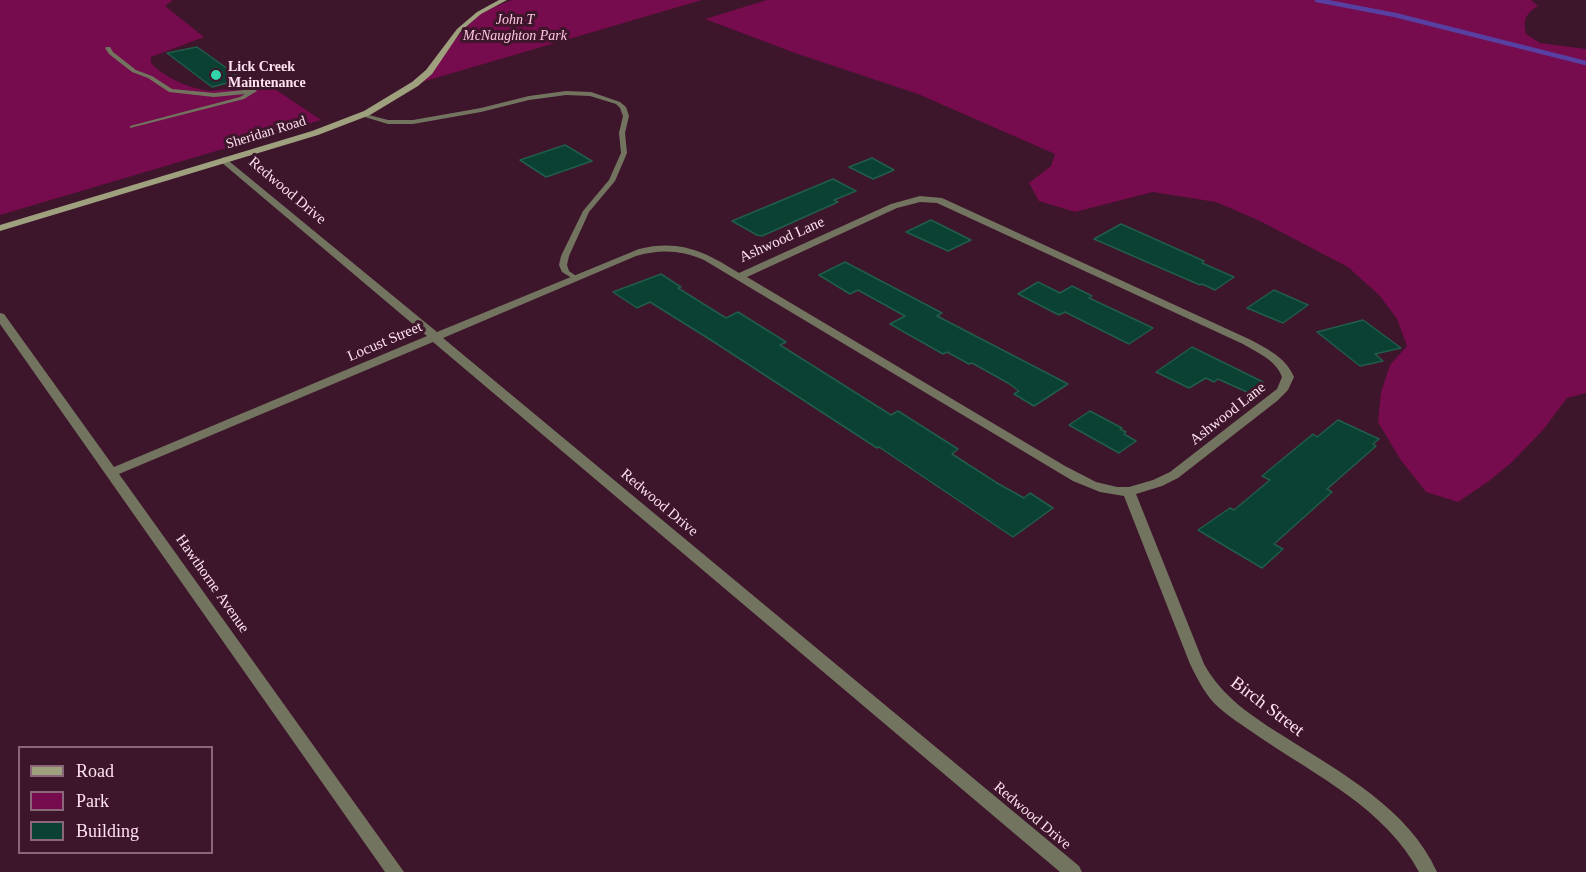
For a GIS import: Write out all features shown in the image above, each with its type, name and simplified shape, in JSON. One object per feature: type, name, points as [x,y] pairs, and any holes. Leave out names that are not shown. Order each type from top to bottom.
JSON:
[{"type":"street","name":"Sheridan Road","points":[[0,228],[315,132],[361,115],[389,102],[415,84],[429,72],[459,30],[479,14],[504,0]]},
{"type":"street","name":"Redwood Drive","points":[[224,160],[1073,872]]},
{"type":"street","name":"Ashwood Lane","points":[[670,246],[699,254],[1079,479],[1103,489],[1129,493],[1157,484],[1174,475],[1273,399],[1287,383],[1287,372],[1282,366],[1262,351],[1238,338],[939,200],[920,199],[894,206],[739,277]]},
{"type":"street","name":"Locust Street","points":[[112,472],[644,250],[670,246]]},
{"type":"street","name":"Hawthorne Avenue","points":[[0,316],[395,872]]},
{"type":"street","name":"Birch Street","points":[[1129,493],[1197,664],[1206,681],[1220,699],[1365,800],[1407,836],[1421,854],[1428,872]]},
{"type":"lane","points":[[108,48],[134,71],[150,77],[171,91],[202,95],[254,91],[248,96],[223,104],[132,126]]},
{"type":"lane","points":[[361,115],[388,122],[413,122],[529,98],[566,93],[591,94],[618,103],[626,116],[622,133],[624,153],[612,181],[582,218],[565,256],[566,272],[575,278]]},
{"type":"green space","points":[[0,0],[173,0],[165,6],[204,37],[151,57],[151,63],[163,73],[178,82],[209,91],[269,85],[321,120],[0,215]]},
{"type":"green space","name":"John T McNaughton Park","points":[[512,0],[702,0],[415,84],[479,13]]},
{"type":"green space","points":[[767,0],[1531,0],[1538,6],[1526,18],[1526,34],[1540,43],[1586,49],[1586,393],[1567,398],[1543,430],[1512,462],[1458,502],[1426,492],[1400,459],[1378,422],[1381,392],[1390,365],[1407,346],[1397,319],[1380,296],[1348,267],[1260,221],[1216,202],[1153,192],[1075,212],[1039,201],[1029,183],[1051,166],[1055,154],[918,94],[795,53],[705,19]]},
{"type":"building","points":[[197,47],[242,79],[212,87],[167,53]]},
{"type":"building","points":[[565,145],[592,161],[546,177],[520,160]]},
{"type":"building","points":[[872,158],[894,170],[873,179],[849,167]]},
{"type":"building","points":[[833,179],[856,191],[834,200],[838,202],[762,236],[732,221]]},
{"type":"building","points":[[931,220],[971,240],[948,251],[906,232]]},
{"type":"building","points":[[1121,224],[1234,277],[1215,290],[1094,239]]},
{"type":"building","points":[[845,262],[942,313],[937,316],[1068,384],[1034,406],[1014,394],[1019,391],[1008,383],[972,363],[969,364],[947,352],[943,354],[890,324],[905,316],[858,290],[850,294],[819,275]]},
{"type":"building","points":[[661,274],[681,287],[678,288],[726,318],[738,312],[786,342],[780,345],[891,415],[898,411],[958,449],[952,454],[997,483],[1024,498],[1030,493],[1053,508],[1013,537],[879,447],[877,448],[650,302],[637,308],[613,292]]},
{"type":"building","points":[[1038,282],[1060,293],[1072,286],[1092,296],[1089,298],[1153,328],[1129,344],[1065,312],[1059,315],[1018,294]]},
{"type":"building","points":[[1274,290],[1308,305],[1283,323],[1247,308]]},
{"type":"building","points":[[1363,320],[1401,348],[1375,354],[1383,361],[1360,366],[1317,332]]},
{"type":"building","points":[[1192,347],[1263,382],[1256,396],[1218,379],[1214,382],[1206,378],[1189,388],[1156,372]]},
{"type":"building","points":[[1090,411],[1122,428],[1120,429],[1126,432],[1124,434],[1136,441],[1119,453],[1069,425]]},
{"type":"building","points":[[1338,420],[1379,439],[1373,444],[1376,446],[1327,489],[1332,492],[1274,544],[1283,549],[1262,568],[1198,530],[1230,508],[1234,510],[1270,480],[1262,476],[1313,434],[1317,437]]},
{"type":"waterway","points":[[1317,0],[1395,15],[1586,63]]},
{"type":"place","name":"Lick Creek Maintenance","points":[[216,75]]}]
